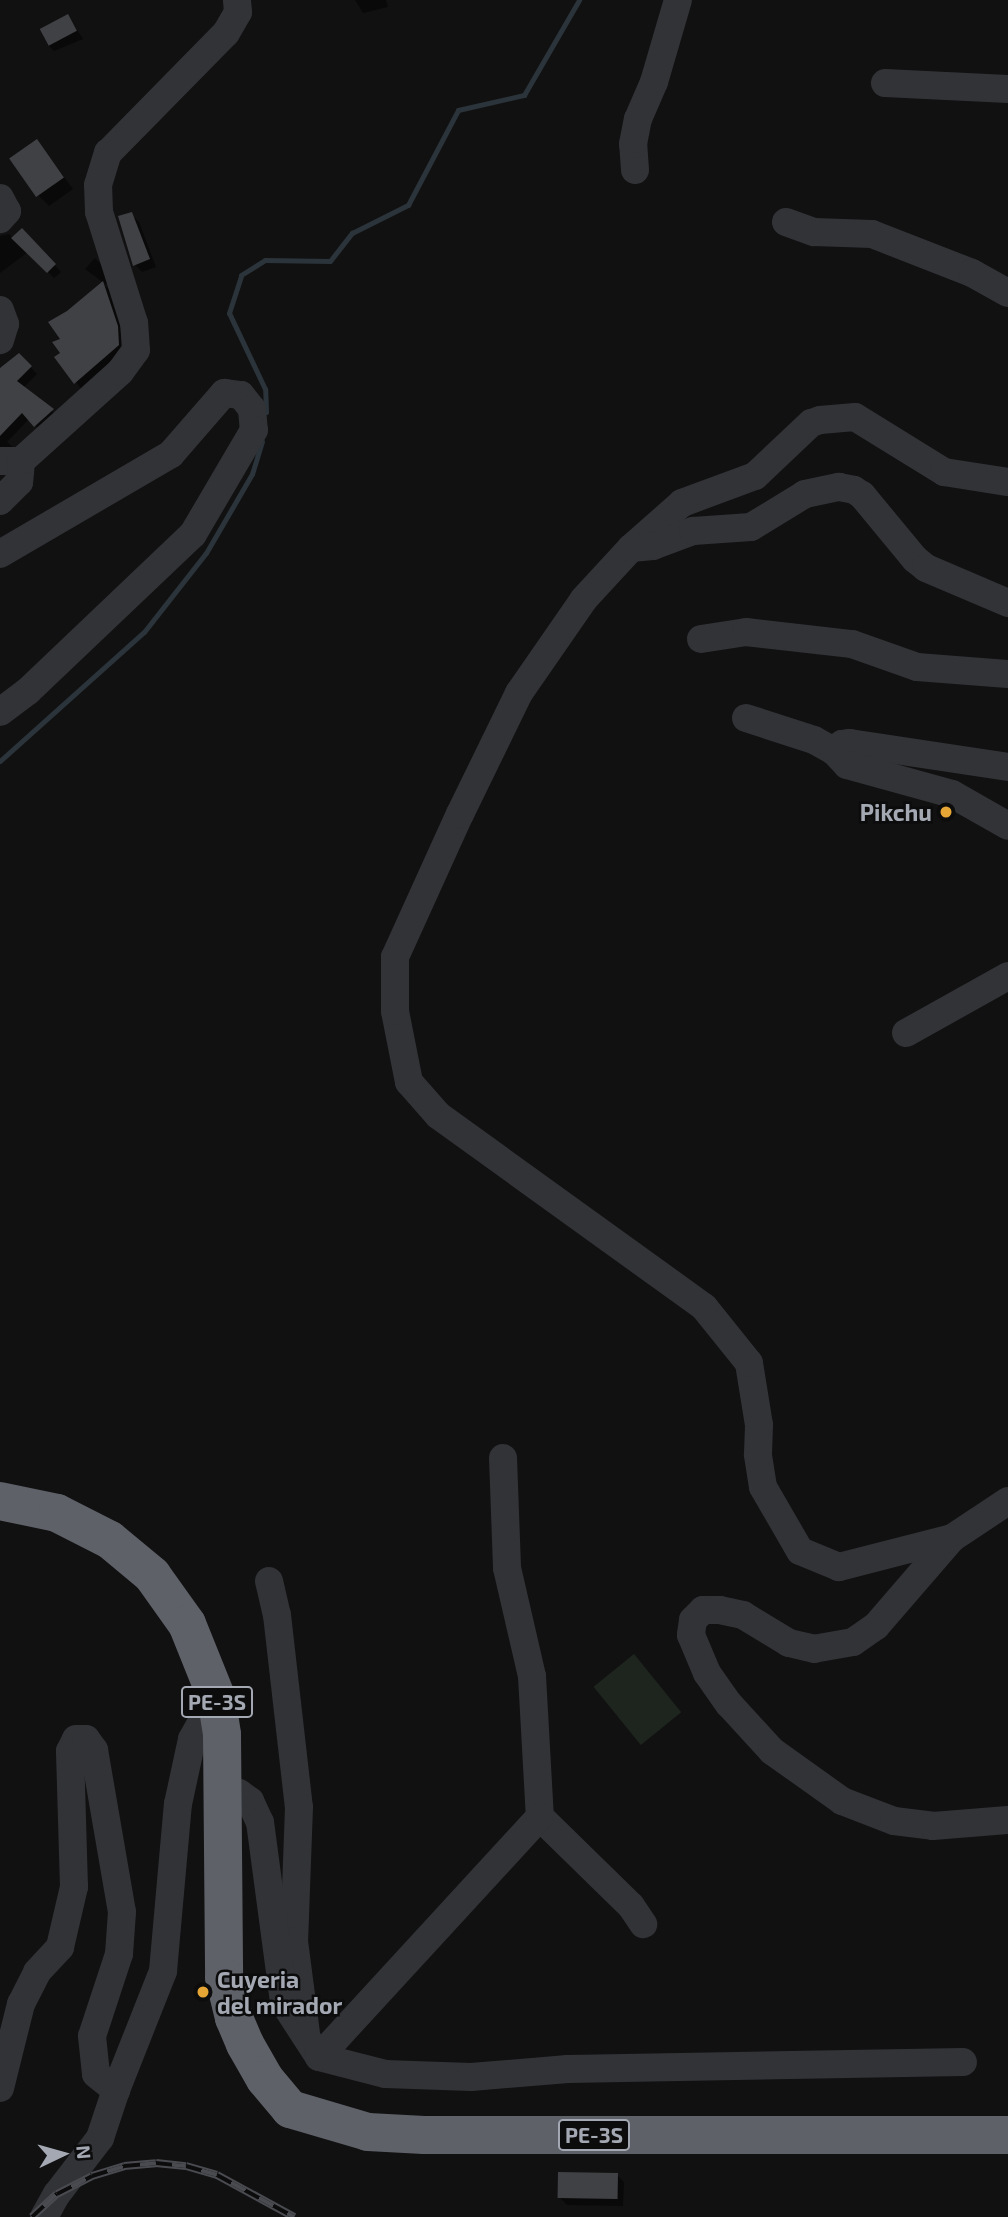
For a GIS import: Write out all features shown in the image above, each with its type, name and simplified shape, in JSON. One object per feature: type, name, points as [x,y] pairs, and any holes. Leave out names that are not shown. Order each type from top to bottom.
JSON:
[{"type":"highway","name":"PE-3S","points":[[0,1501],[71,1518],[110,1540],[132,1556],[170,1597],[187,1624],[205,1663],[216,1696],[222,1735],[224,1977],[234,2018],[265,2079],[290,2109],[368,2132],[424,2135],[1008,2135]]},
{"type":"street","points":[[0,500],[19,482],[11,461],[120,372],[136,350],[134,323],[99,212],[98,185],[108,153],[226,33],[238,12],[237,0]]},
{"type":"street","points":[[635,170],[633,144],[638,118],[654,82],[678,0]]},
{"type":"street","points":[[885,83],[1008,89]]},
{"type":"street","points":[[0,198],[7,211],[0,219]]},
{"type":"street","points":[[786,222],[814,232],[872,234],[972,273],[1008,293]]},
{"type":"street","points":[[0,310],[5,324],[0,340]]},
{"type":"street","points":[[0,554],[171,454],[223,393],[241,395],[252,409],[254,430],[193,534],[58,663],[0,712]]},
{"type":"street","points":[[952,1538],[839,1567],[800,1551],[763,1487],[758,1454],[759,1425],[749,1363],[704,1307],[438,1115],[409,1082],[395,1011],[395,957],[519,693],[584,599],[631,548],[682,503],[755,476],[811,423],[855,417],[944,472],[1008,482]]},
{"type":"street","points":[[631,548],[653,546],[693,531],[751,527],[804,494],[839,487],[862,495],[915,559],[926,568],[1008,603]]},
{"type":"street","points":[[701,639],[746,632],[852,643],[917,667],[1008,674]]},
{"type":"street","points":[[746,718],[814,740],[834,751],[846,765],[952,794],[1008,826]]},
{"type":"street","points":[[834,751],[842,744],[850,743],[1008,767]]},
{"type":"street","points":[[906,1033],[1008,976]]},
{"type":"street","points":[[503,1458],[507,1568],[532,1676],[541,1817],[631,1906],[643,1924]]},
{"type":"street","points":[[1008,1501],[952,1538],[876,1626],[853,1642],[815,1649],[789,1643],[743,1615],[720,1610],[703,1610],[693,1620],[691,1635],[708,1673],[729,1704],[772,1751],[842,1801],[894,1821],[933,1826],[1008,1820]]},
{"type":"street","points":[[269,1581],[277,1615],[299,1807],[294,1941],[312,2047]]},
{"type":"street","points":[[44,2217],[57,2194],[100,2138],[163,1971],[178,1804],[192,1739],[216,1696]]},
{"type":"street","points":[[0,2088],[21,2004],[37,1972],[60,1947],[74,1887],[70,1751],[76,1739],[86,1738],[94,1750],[122,1912],[119,1954],[92,2036],[96,2074],[116,2090]]},
{"type":"street","points":[[223,1794],[239,1793],[250,1801],[260,1822],[284,2003],[312,2047],[385,2074],[471,2077],[568,2069],[963,2063]]},
{"type":"street","points":[[312,2047],[541,1817]]},
{"type":"shaded area","points":[[634,1654],[681,1712],[641,1745],[594,1687]]},
{"type":"building","points":[[68,14],[77,31],[49,46],[40,29]]},
{"type":"building","points":[[37,139],[64,178],[36,197],[9,159]]},
{"type":"building","points":[[132,212],[150,259],[133,266],[118,216]]},
{"type":"building","points":[[22,228],[56,264],[47,273],[11,238]]},
{"type":"building","points":[[103,281],[118,326],[119,345],[74,384],[54,357],[60,353],[52,342],[60,339],[48,322],[67,311]]},
{"type":"building","points":[[19,353],[32,366],[17,381],[54,409],[34,427],[22,413],[0,436],[0,368]]},
{"type":"building","points":[[558,2172],[618,2173],[618,2199],[558,2198]]},
{"type":"waterway","points":[[266,412],[265,389],[229,313],[241,275],[265,260],[330,261],[352,233],[408,205],[458,110],[524,95],[579,0]]},
{"type":"waterway","points":[[0,761],[144,632],[206,553],[252,474],[262,442]]},
{"type":"railway","points":[[32,2217],[57,2194],[92,2176],[124,2166],[156,2163],[186,2166],[217,2175],[294,2217]]},
{"type":"place","name":"Pikchu","points":[[946,812]]},
{"type":"place","name":"Cuyeria del mirador","points":[[203,1992]]}]
